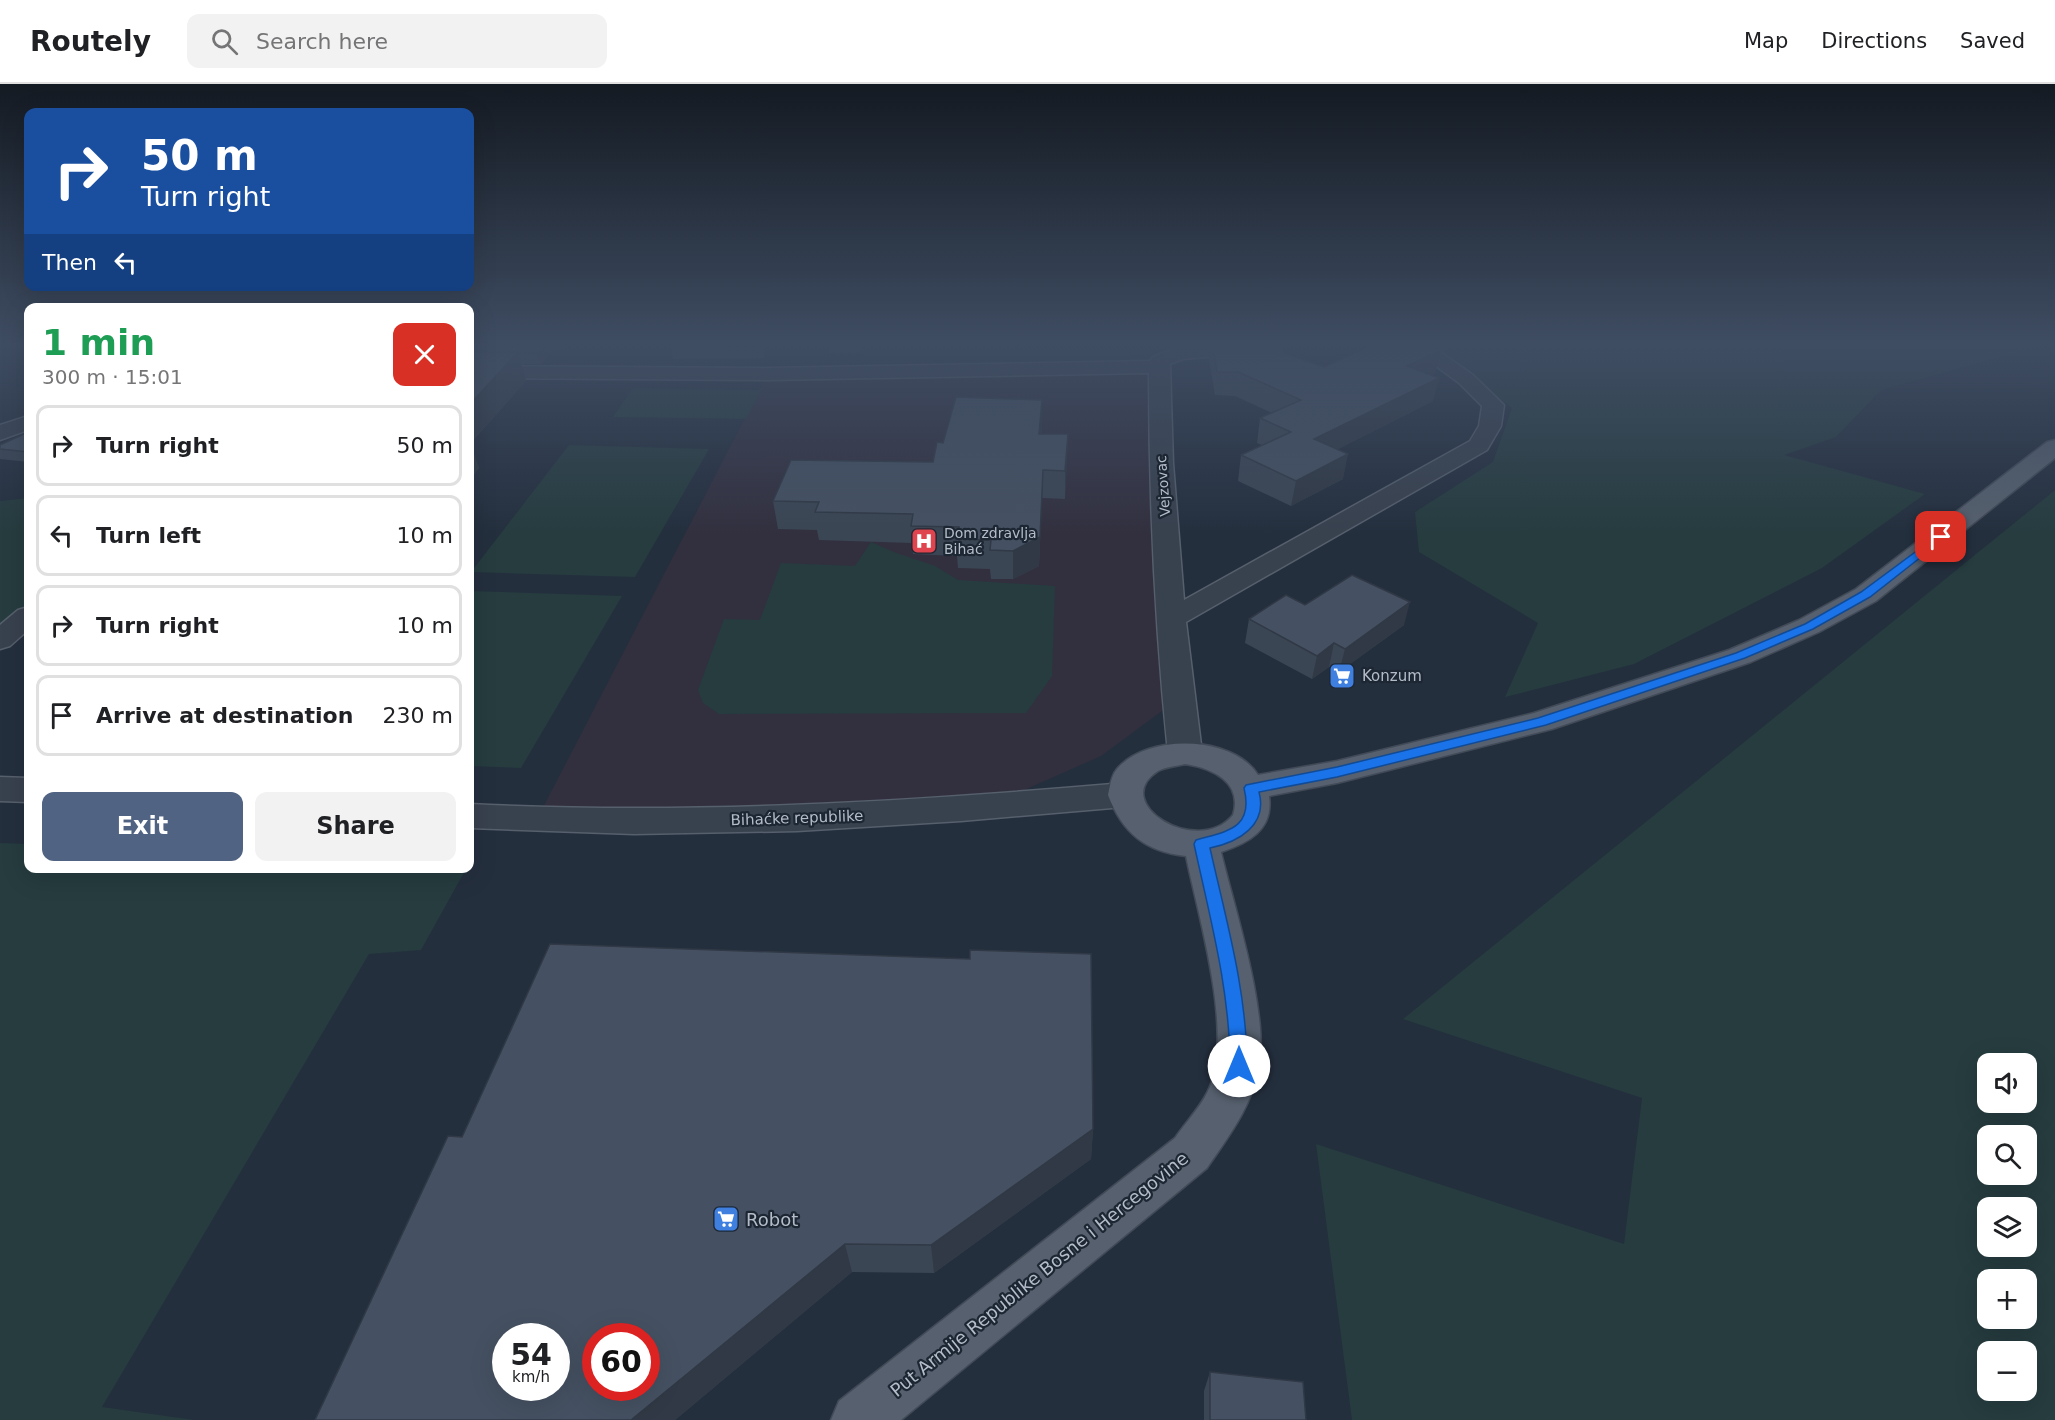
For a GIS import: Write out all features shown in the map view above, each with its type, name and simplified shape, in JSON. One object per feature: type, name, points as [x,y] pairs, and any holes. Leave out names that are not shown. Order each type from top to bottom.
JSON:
[{"type":"main road","points":[[1251,788],[1359,767],[1541,722],[1740,656],[1809,626],[1866,595],[2055,447]]},
{"type":"main road","points":[[1185,753],[1206,756],[1225,763],[1240,774],[1251,788],[1255,804],[1251,819],[1246,825],[1223,840],[1201,844],[1179,843],[1157,836],[1140,825],[1128,811],[1124,795],[1126,782],[1135,770],[1148,760],[1185,753]]},
{"type":"main road","name":"Put Armije Republike Bosne i Hercegovine","points":[[858,1420],[1191,1153],[1226,1103],[1239,1066],[1239,1028],[1234,988],[1201,844]]},
{"type":"street","name":"Vejzovac","points":[[1160,409],[1161,463],[1172,618],[1185,753]]},
{"type":"street","points":[[1172,618],[1479,445],[1490,426],[1492,409]]},
{"type":"street","points":[[0,433],[24,424]]},
{"type":"street","points":[[0,640],[24,619]]},
{"type":"street","points":[[0,789],[24,790]]},
{"type":"street","name":"Bihaćke republike","points":[[474,816],[547,821],[815,819],[983,808],[1124,795]]},
{"type":"shaded area","name":"Dom zdravlja Bihać","points":[[750,409],[1161,409],[1178,699],[1101,756],[983,808],[536,821]]},
{"type":"green space","points":[[618,409],[751,409],[746,419],[613,417]]},
{"type":"green space","points":[[1512,409],[1862,409],[1836,437],[1784,455],[1925,494],[1822,568],[1634,664],[1505,697],[1538,623],[1419,552],[1415,512],[1493,462]]},
{"type":"green space","points":[[569,445],[709,449],[635,577],[474,572],[474,568]]},
{"type":"green space","points":[[2055,490],[2055,1420],[1352,1420],[1316,1144],[1624,1244],[1642,1098],[1403,1019]]},
{"type":"green space","points":[[24,498],[24,621],[0,640],[0,501]]},
{"type":"green space","points":[[871,542],[935,566],[958,580],[1055,586],[1052,676],[1026,713],[719,714],[703,703],[698,690],[724,619],[760,620],[781,563],[855,566]]},
{"type":"green space","points":[[474,591],[622,596],[521,768],[474,766]]},
{"type":"green space","points":[[0,843],[24,844],[24,873],[464,873],[421,950],[369,954],[102,1407],[194,1420],[0,1420]]},
{"type":"building","points":[[953,409],[1041,409],[1039,434],[1068,434],[1065,471],[1043,470],[1040,537],[1013,551],[990,550],[991,540],[956,539],[959,527],[911,526],[913,514],[815,512],[819,502],[773,501],[791,460],[933,462],[937,442],[943,443]]},
{"type":"building","points":[[1280,409],[1375,409],[1314,439],[1348,454],[1296,481],[1241,455],[1291,432],[1260,418]]},
{"type":"building","points":[[24,434],[24,452],[0,449],[0,445]]},
{"type":"building","points":[[1352,575],[1410,602],[1345,649],[1334,643],[1317,656],[1249,619],[1286,595],[1305,605]]},
{"type":"building","name":"Robot","points":[[550,944],[970,959],[970,950],[1091,954],[1093,1129],[931,1245],[845,1244],[660,1396],[660,1323],[582,1323],[582,1401],[654,1401],[631,1420],[315,1420],[448,1136],[462,1137]]},
{"type":"building","points":[[1210,1372],[1303,1382],[1306,1420],[1210,1420]]},
{"type":"place","name":"Dom zdravlja Bihać","points":[[924,541]]},
{"type":"place","name":"Konzum","points":[[1342,676]]},
{"type":"place","name":"Robot","points":[[726,1219]]},
{"type":"route","points":[[1239,1066],[1239,1028],[1234,988],[1201,844],[1223,840],[1240,831],[1251,819],[1255,804],[1251,788],[1435,750],[1541,722],[1740,656],[1809,626],[1866,595],[1941,537]]}]
